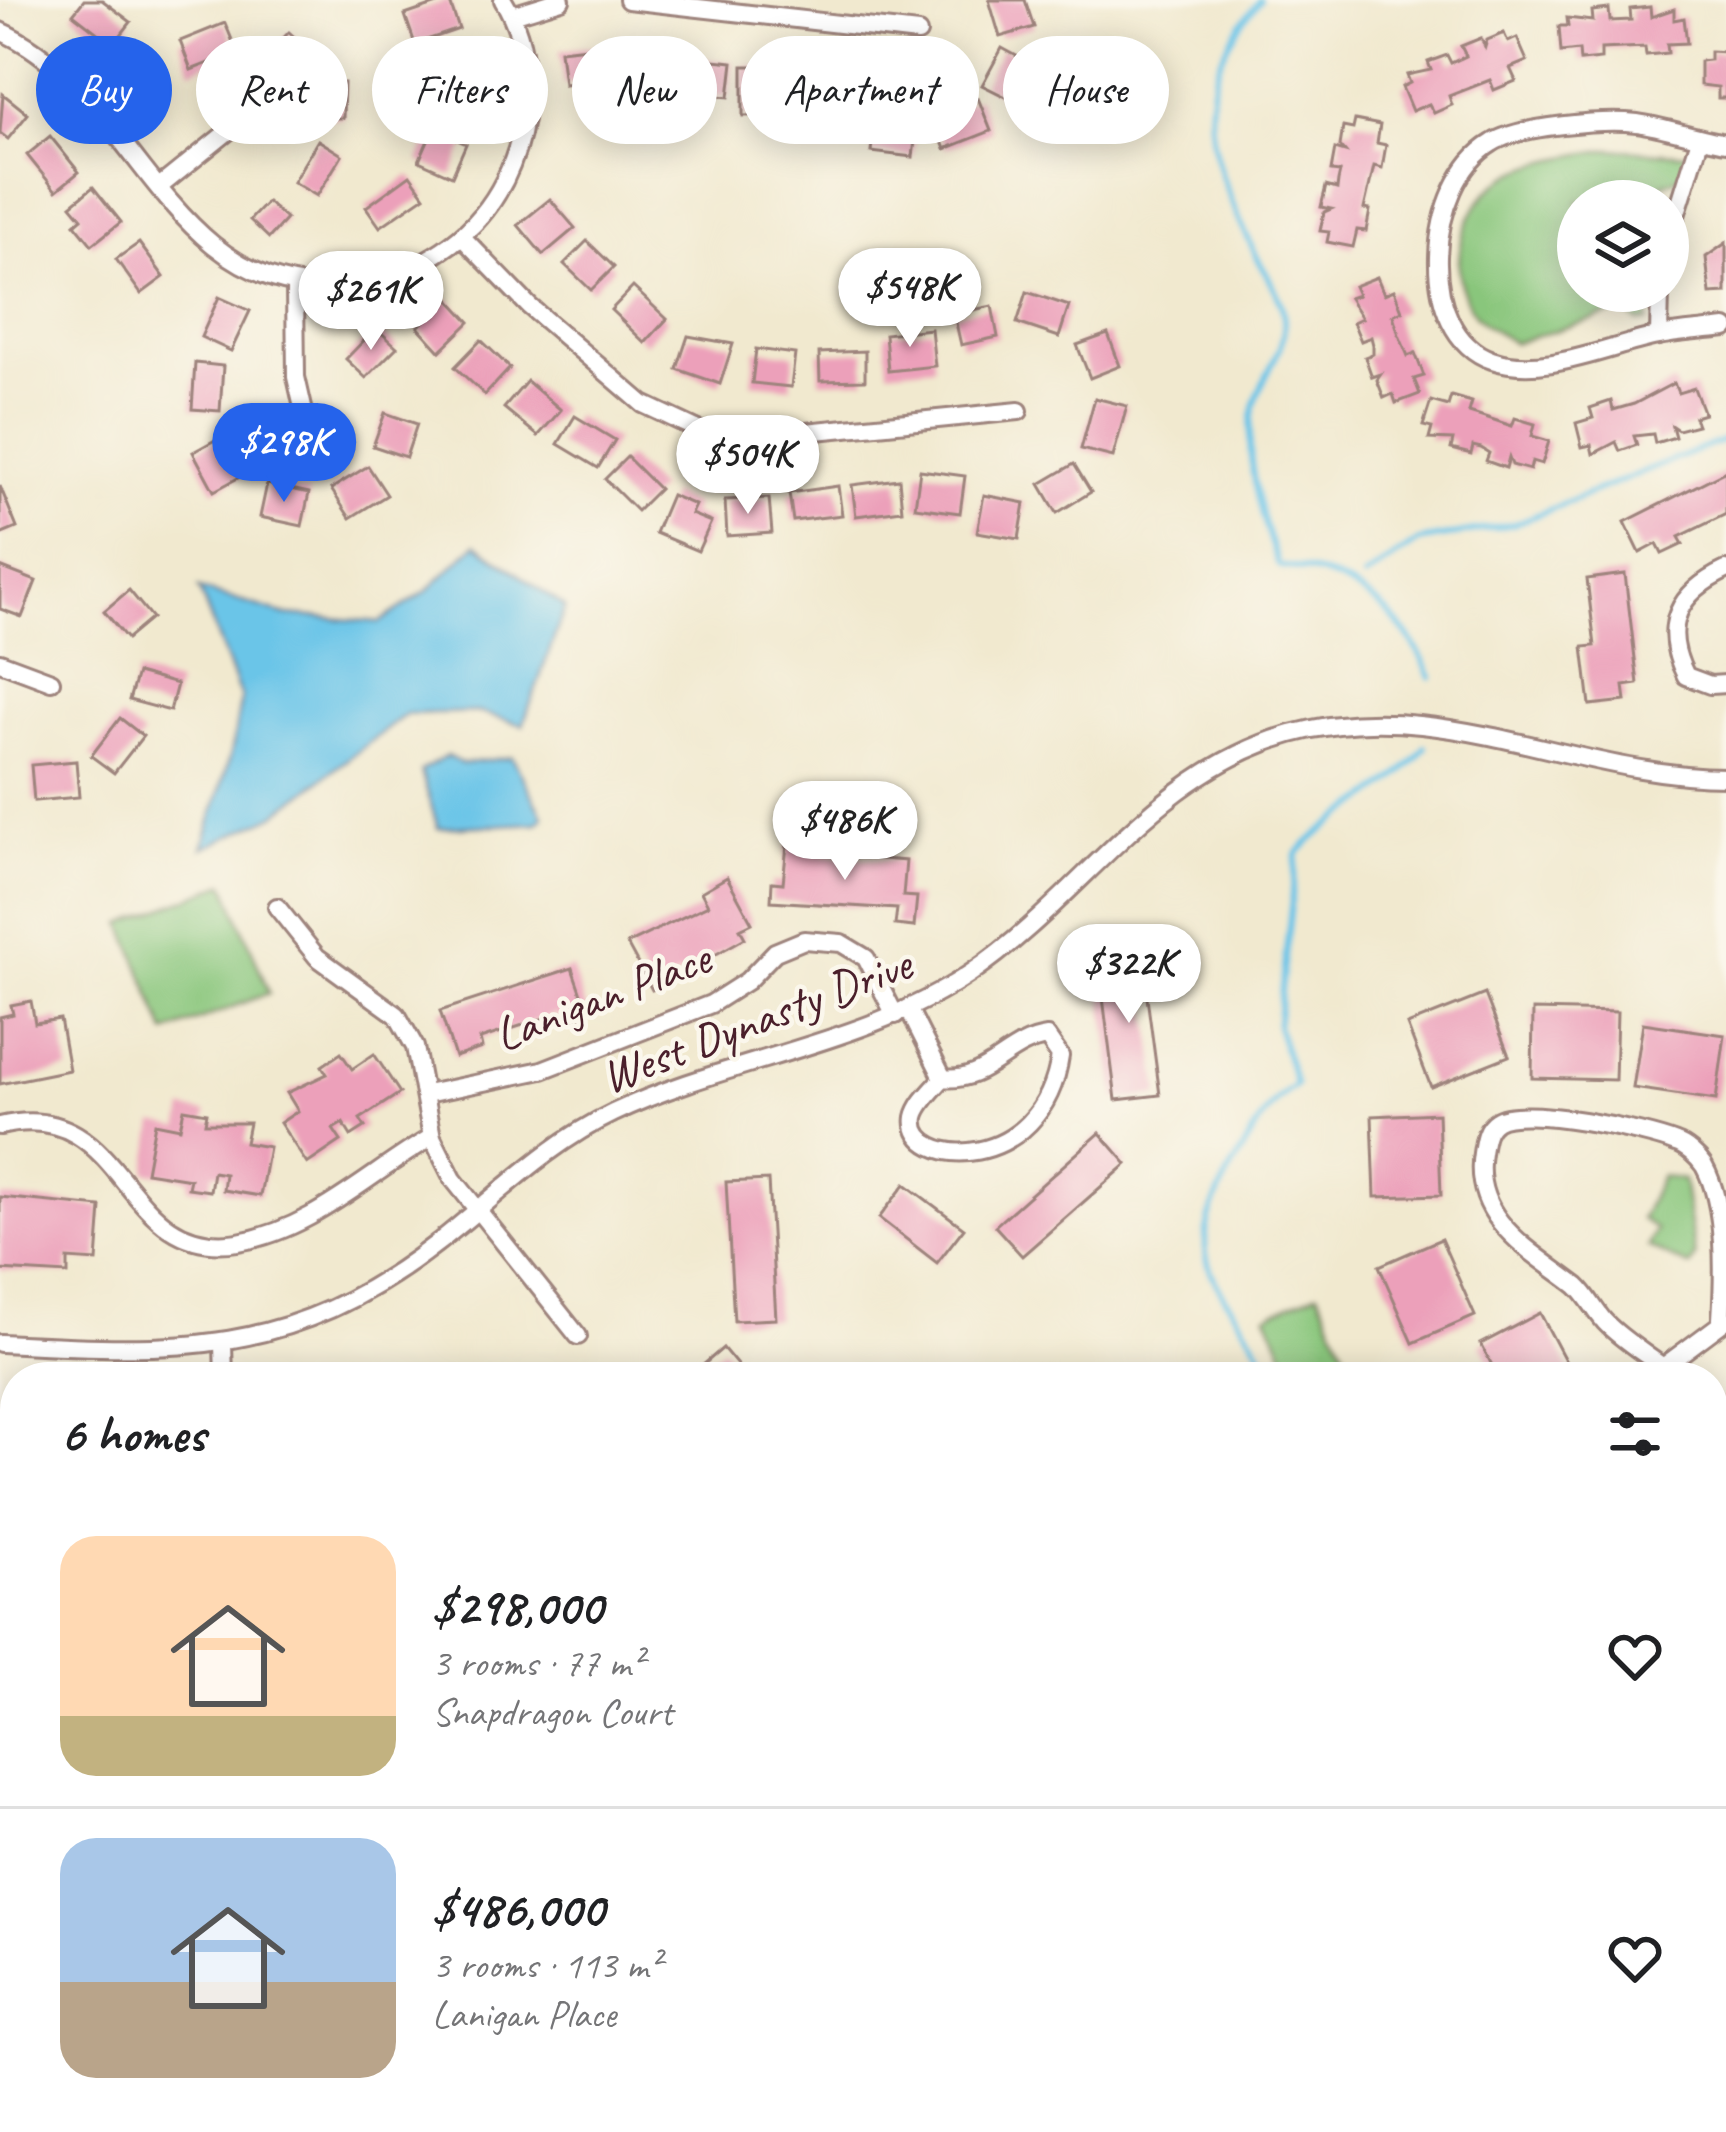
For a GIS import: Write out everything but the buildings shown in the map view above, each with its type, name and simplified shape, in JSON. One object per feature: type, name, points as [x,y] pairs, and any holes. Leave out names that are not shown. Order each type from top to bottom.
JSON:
[{"type":"street","points":[[0,31],[70,77],[187,224],[214,248],[240,265],[296,286],[345,286],[391,278],[464,239],[508,173],[524,120],[526,76],[508,8],[560,0]]},
{"type":"street","points":[[628,0],[918,33]]},
{"type":"street","points":[[1726,143],[1634,122],[1526,131],[1492,143],[1453,179],[1438,225],[1444,304],[1460,336],[1489,360],[1533,366],[1659,336],[1726,328]]},
{"type":"street","points":[[1687,180],[1700,139]]},
{"type":"street","points":[[159,187],[212,144]]},
{"type":"street","points":[[464,239],[529,306],[631,394],[665,418],[707,434],[775,435],[1019,411]]},
{"type":"street","points":[[296,286],[296,377],[307,421]]},
{"type":"street","points":[[1659,336],[1660,312]]},
{"type":"street","points":[[1726,569],[1694,585],[1678,611],[1673,639],[1686,676],[1710,686],[1726,684]]},
{"type":"street","points":[[0,662],[51,681]]},
{"type":"street","name":"West Dynasty Drive","points":[[0,1343],[161,1349],[223,1345],[348,1304],[480,1209],[556,1146],[612,1114],[902,1012],[997,955],[1178,789],[1224,761],[1292,734],[1376,721],[1450,725],[1606,766],[1726,777]]},
{"type":"street","points":[[277,907],[317,957],[397,1015],[416,1047],[432,1137],[461,1192],[480,1209],[578,1336]]},
{"type":"street","name":"Lanigan Place","points":[[426,1094],[542,1070],[711,1004],[747,981],[791,942],[841,943],[866,958],[943,1078]]},
{"type":"street","points":[[1047,1037],[1060,1055],[1056,1084],[1035,1120],[1020,1136],[977,1154],[942,1150],[921,1135],[915,1123],[916,1112],[943,1078],[963,1081],[1033,1039],[1047,1037]]},
{"type":"street","points":[[1656,1362],[1607,1325],[1582,1290],[1536,1258],[1494,1214],[1482,1186],[1480,1162],[1485,1134],[1496,1121],[1511,1115],[1555,1119],[1682,1144],[1704,1166],[1719,1204],[1723,1319],[1669,1362]]},
{"type":"street","points":[[0,1126],[33,1118],[60,1122],[82,1135],[143,1207],[167,1226],[218,1243],[281,1229],[336,1202],[432,1137]]},
{"type":"street","points":[[223,1345],[224,1362]]},
{"type":"green space","points":[[1610,149],[1688,154],[1687,174],[1672,180],[1557,180],[1557,312],[1618,312],[1513,343],[1482,322],[1470,307],[1459,272],[1460,253],[1471,216],[1493,187],[1549,161]]},
{"type":"green space","points":[[1627,312],[1649,312],[1647,322],[1637,322]]},
{"type":"green space","points":[[225,883],[269,993],[166,1033],[123,924]]},
{"type":"green space","points":[[1661,1176],[1683,1180],[1695,1257],[1690,1267],[1648,1247],[1656,1230],[1641,1219]]},
{"type":"green space","points":[[1318,1292],[1349,1362],[1288,1362],[1267,1315]]},
{"type":"water","points":[[476,544],[565,607],[523,725],[477,712],[406,714],[275,815],[203,848],[232,750],[241,698],[199,589],[286,615],[380,622],[427,591]]},
{"type":"water","points":[[447,756],[462,764],[512,757],[544,817],[537,823],[438,828],[421,771]]},
{"type":"waterway","points":[[1260,0],[1235,32],[1220,63],[1211,123],[1225,185],[1283,311],[1282,340],[1252,416],[1251,459],[1259,504],[1279,566],[1329,577],[1371,599],[1405,633],[1431,677]]},
{"type":"waterway","points":[[1364,578],[1419,541],[1514,524],[1726,439]]},
{"type":"waterway","points":[[1266,1362],[1222,1293],[1206,1250],[1218,1194],[1258,1125],[1296,1085],[1277,1027],[1297,854],[1396,777],[1425,747]]}]
